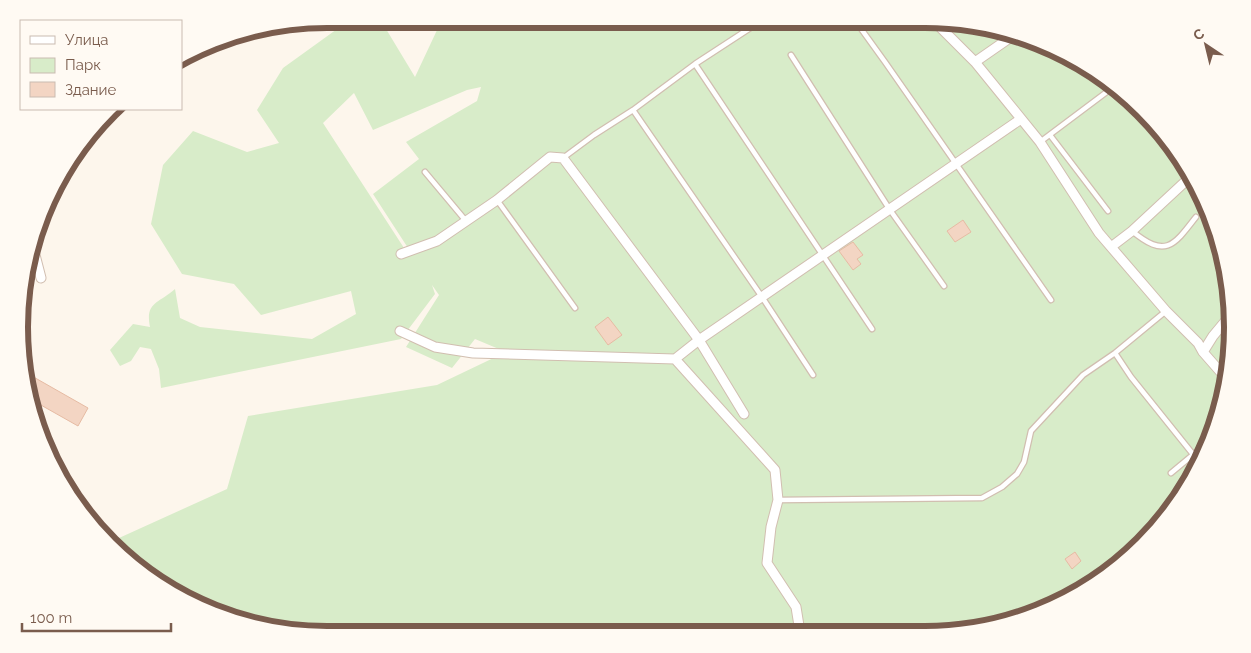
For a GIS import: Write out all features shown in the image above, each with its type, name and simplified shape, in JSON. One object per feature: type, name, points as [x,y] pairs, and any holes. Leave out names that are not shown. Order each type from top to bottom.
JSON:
[{"type":"street","points":[[944,28],[976,62],[1040,142],[1099,233],[1166,311],[1198,343],[1203,352],[1220,372]]},
{"type":"street","points":[[976,62],[1008,39]]},
{"type":"street","points":[[400,330],[435,347],[473,353],[675,359],[699,340],[1021,119]]},
{"type":"street","points":[[401,254],[437,241],[497,200],[550,157],[563,158],[699,340],[744,414]]},
{"type":"street","points":[[1111,247],[1132,231],[1186,181]]},
{"type":"street","points":[[36,258],[41,278]]},
{"type":"street","points":[[1203,352],[1224,323]]},
{"type":"street","points":[[675,359],[775,470],[778,500],[771,527],[767,564],[796,607],[799,626]]},
{"type":"lane","points":[[563,158],[633,110],[695,64],[750,28]]},
{"type":"lane","points":[[860,28],[1051,300]]},
{"type":"lane","points":[[791,55],[890,210],[944,286]]},
{"type":"lane","points":[[695,64],[872,329]]},
{"type":"lane","points":[[1040,142],[1108,91]]},
{"type":"lane","points":[[633,110],[762,297],[813,375]]},
{"type":"lane","points":[[1050,135],[1108,211]]},
{"type":"lane","points":[[425,172],[466,221]]},
{"type":"lane","points":[[497,200],[575,308]]},
{"type":"lane","points":[[1132,231],[1144,241],[1154,246],[1162,247],[1180,238],[1196,217]]},
{"type":"lane","points":[[778,500],[982,498],[1002,487],[1017,474],[1024,462],[1031,431],[1083,375],[1116,353],[1166,311]]},
{"type":"lane","points":[[1116,353],[1131,377],[1193,454]]},
{"type":"lane","points":[[1171,473],[1196,451]]},
{"type":"green space","points":[[339,28],[385,28],[415,77],[438,28],[944,28],[983,33],[1021,43],[1057,58],[1091,78],[1122,102],[1162,144],[1193,194],[1208,230],[1218,268],[1223,307],[1224,326],[1221,366],[1208,423],[1193,459],[1173,493],[1149,524],[1122,551],[1091,575],[1057,595],[1021,610],[983,620],[924,626],[326,626],[268,620],[230,610],[194,595],[160,575],[144,564],[116,539],[227,489],[248,416],[437,385],[506,352],[475,339],[452,368],[406,347],[439,295],[432,285],[435,294],[401,339],[161,388],[159,369],[151,349],[140,347],[131,361],[120,366],[110,350],[133,324],[150,327],[149,313],[151,308],[175,289],[180,318],[200,327],[312,339],[356,314],[351,291],[261,315],[234,284],[182,274],[151,224],[163,165],[193,131],[247,152],[279,143],[257,110],[283,68]],"holes":[[[481,87],[477,101],[406,142],[419,159],[373,194],[408,248],[404,248],[323,123],[354,93],[373,130],[467,90]]]},
{"type":"building","points":[[963,220],[971,232],[955,242],[947,231]]},
{"type":"building","points":[[853,242],[863,255],[857,259],[861,264],[853,270],[839,251]]},
{"type":"building","points":[[608,317],[622,335],[608,345],[595,327]]},
{"type":"building","points":[[32,376],[88,408],[78,426],[38,403]]},
{"type":"building","points":[[1075,552],[1081,561],[1072,569],[1065,559]]}]
